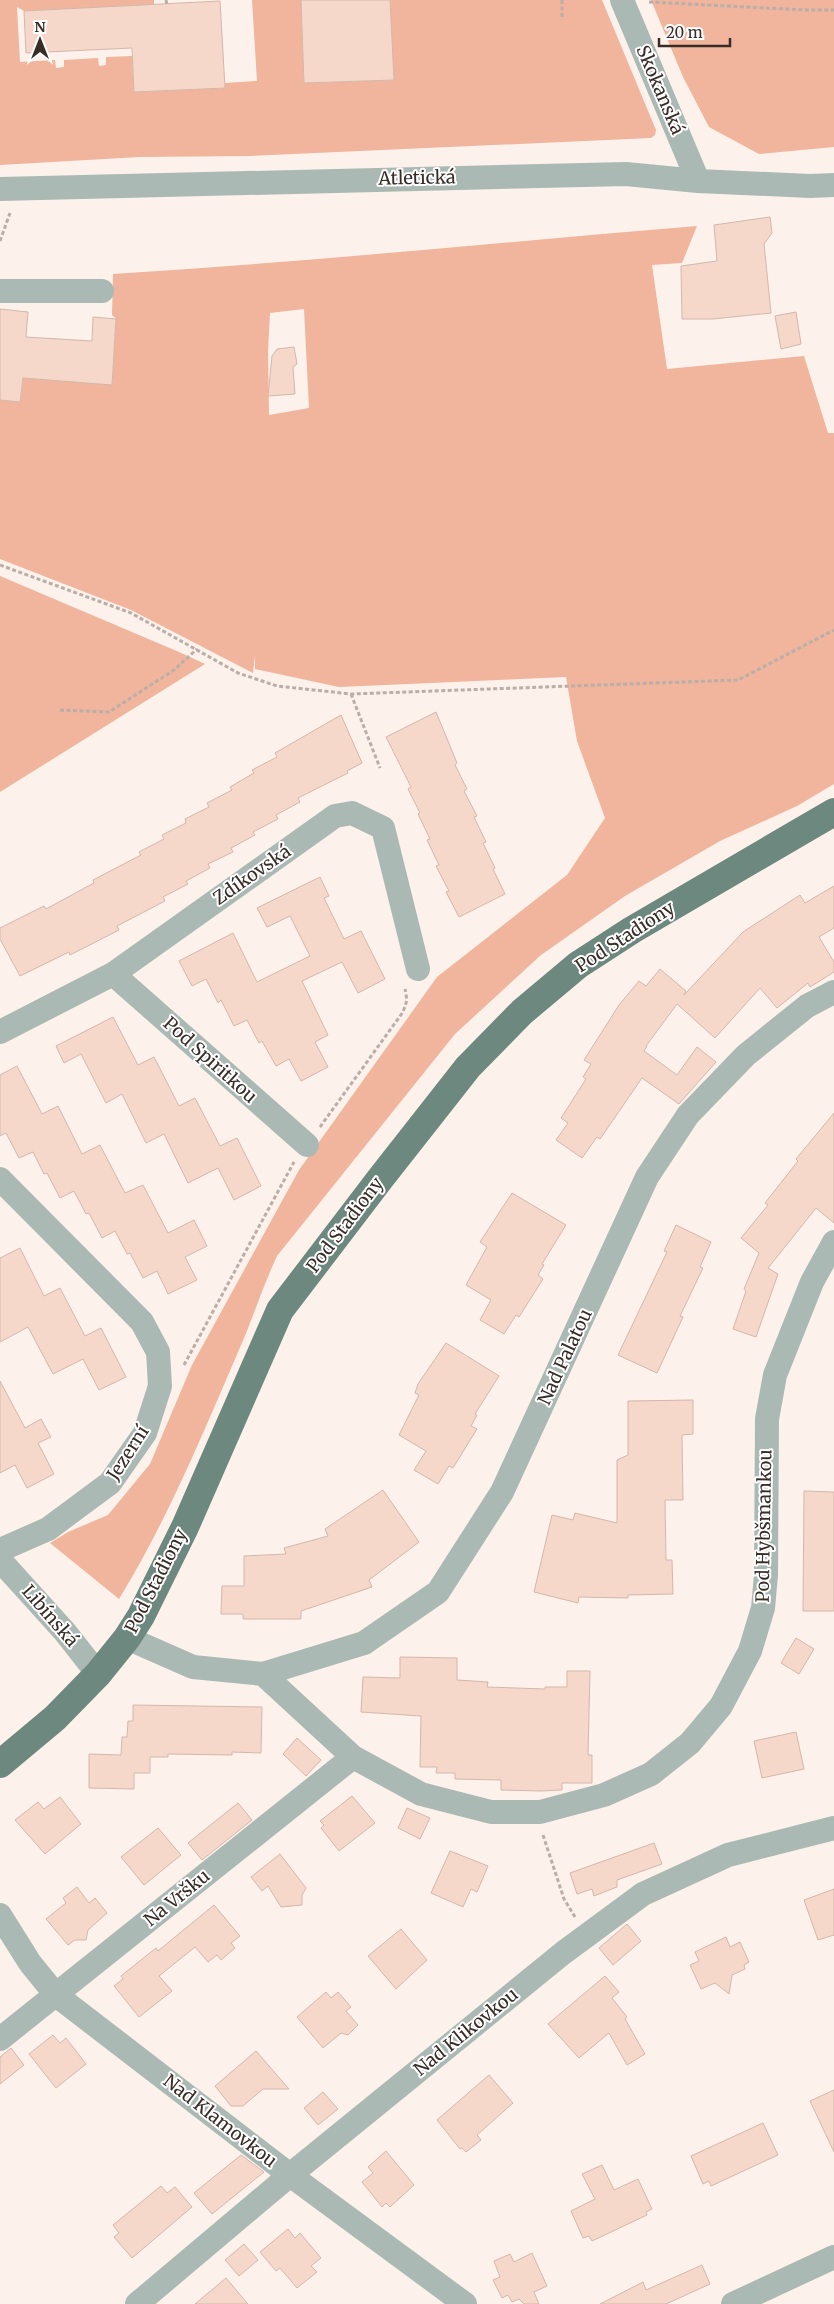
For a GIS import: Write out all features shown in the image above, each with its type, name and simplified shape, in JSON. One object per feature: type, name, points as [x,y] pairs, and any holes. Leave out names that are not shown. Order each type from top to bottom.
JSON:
[{"type":"main road","name":"Pod Stadiony","points":[[0,1764],[55,1718],[98,1674],[127,1638],[185,1526],[280,1310],[468,1068],[522,1012],[578,966],[640,925],[834,812]]},
{"type":"street","name":"Skokanská","points":[[622,2],[698,181]]},
{"type":"street","name":"Atletická","points":[[0,189],[626,174],[698,181],[810,186],[834,185]]},
{"type":"street","points":[[0,291],[102,291]]},
{"type":"street","name":"Zdíkovská","points":[[0,1032],[114,974],[335,816],[352,813],[383,828],[411,977]]},
{"type":"street","name":"Pod Spiritkou","points":[[114,974],[307,1145]]},
{"type":"street","name":"Nad Palatou","points":[[263,1674],[364,1643],[438,1592],[502,1492],[647,1177],[688,1116],[746,1055],[808,1006],[834,992]]},
{"type":"street","name":"Jezerní","points":[[0,1179],[142,1322],[158,1352],[160,1386],[145,1432],[110,1483],[48,1528],[0,1550]]},
{"type":"street","name":"Pod Hybšmankou","points":[[263,1674],[353,1758],[421,1794],[491,1812],[540,1812],[604,1795],[651,1774],[690,1743],[722,1706],[750,1651],[763,1608],[766,1575],[767,1419],[774,1375],[812,1282],[834,1242]]},
{"type":"street","name":"Libínská","points":[[0,1560],[65,1632],[98,1674]]},
{"type":"street","points":[[127,1638],[193,1667],[263,1674]]},
{"type":"street","name":"Na Vršku","points":[[0,2039],[353,1758]]},
{"type":"street","name":"Nad Klikovkou","points":[[136,2304],[290,2175],[563,1953],[643,1894],[728,1856],[834,1828]]},
{"type":"street","name":"Nad Klamovkou","points":[[0,1915],[30,1963],[56,1995],[290,2175],[464,2304]]},
{"type":"street","points":[[732,2304],[834,2257]]},
{"type":"path","points":[[166,0],[167,5]]},
{"type":"path","points":[[562,0],[562,18]]},
{"type":"path","points":[[622,2],[642,1],[834,10]]},
{"type":"path","points":[[0,565],[131,613],[238,674],[277,686],[352,694],[738,680],[834,630]]},
{"type":"path","points":[[60,710],[109,712],[174,670],[197,649]]},
{"type":"path","points":[[352,694],[380,768]]},
{"type":"path","points":[[182,1368],[293,1163],[403,1012],[411,977]]},
{"type":"path","points":[[542,1831],[564,1899]]},
{"type":"shaded area","points":[[0,0],[154,0],[154,5],[24,11],[17,7],[20,62],[55,60],[56,68],[64,67],[64,60],[98,58],[99,66],[106,65],[106,57],[132,56],[134,92],[224,88],[225,83],[257,81],[252,0],[301,0],[304,83],[393,80],[390,0],[602,0],[656,130],[655,135],[651,138],[250,156],[139,157],[0,165]]},
{"type":"shaded area","points":[[651,0],[834,0],[834,147],[759,154],[709,127],[683,77]]},
{"type":"shaded area","points":[[697,226],[682,263],[652,265],[667,369],[804,356],[828,433],[834,433],[834,784],[797,806],[720,841],[625,896],[541,955],[455,1034],[277,1256],[241,1345],[184,1474],[154,1538],[119,1599],[50,1543],[68,1532],[108,1515],[150,1464],[192,1365],[299,1170],[437,977],[567,875],[605,818],[577,741],[566,677],[339,687],[255,669],[255,655],[253,673],[131,610],[0,559],[0,400],[20,402],[23,378],[112,384],[116,319],[112,315],[113,274],[332,258]],"holes":[[[304,309],[309,408],[269,415],[268,351],[270,313]]]},
{"type":"shaded area","points":[[0,576],[179,652],[205,664],[0,792]]},
{"type":"building","points":[[301,0],[390,0],[394,80],[304,83]]},
{"type":"building","points":[[220,1],[225,88],[134,92],[132,48],[26,53],[24,11]]},
{"type":"building","points":[[770,217],[772,233],[764,244],[771,313],[713,319],[682,319],[681,266],[717,261],[714,225]]},
{"type":"building","points":[[0,309],[28,312],[26,337],[92,341],[93,317],[116,319],[112,385],[23,378],[20,402],[0,400]]},
{"type":"building","points":[[796,312],[801,344],[781,349],[775,316]]},
{"type":"building","points":[[294,347],[297,364],[293,367],[295,394],[268,396],[272,356],[277,349]]},
{"type":"building","points":[[436,712],[457,763],[455,765],[467,789],[464,791],[477,816],[474,817],[486,842],[483,843],[505,894],[459,917],[446,892],[449,891],[436,866],[439,865],[427,840],[430,839],[408,789],[411,787],[386,737]]},
{"type":"building","points":[[341,715],[362,763],[347,771],[348,773],[298,798],[300,802],[276,815],[278,819],[253,832],[255,835],[231,848],[233,852],[208,864],[210,868],[186,881],[188,884],[163,897],[165,901],[117,926],[119,930],[70,955],[69,952],[20,976],[0,939],[0,928],[44,906],[46,909],[94,883],[93,880],[141,855],[139,852],[164,839],[162,835],[186,823],[185,819],[209,807],[207,803],[232,790],[230,787],[254,773],[252,770],[277,757],[275,753]]},
{"type":"building","points":[[320,877],[329,896],[324,898],[344,939],[361,931],[385,979],[358,993],[342,962],[302,981],[328,1035],[315,1042],[328,1067],[301,1081],[289,1059],[276,1066],[262,1041],[259,1043],[247,1020],[234,1026],[221,1000],[218,1003],[206,979],[192,986],[179,961],[233,933],[257,982],[310,956],[290,916],[267,927],[257,908]]},
{"type":"building","points":[[834,886],[834,928],[819,937],[834,962],[834,972],[810,987],[808,983],[777,1008],[760,988],[715,1038],[677,1004],[644,1051],[677,1075],[697,1047],[716,1062],[679,1104],[642,1078],[600,1139],[597,1137],[582,1158],[556,1140],[568,1123],[561,1118],[586,1079],[583,1077],[591,1064],[584,1060],[619,1005],[639,981],[646,986],[660,969],[686,991],[684,995],[743,932],[800,895],[805,903]]},
{"type":"building","points":[[113,1017],[138,1065],[154,1057],[179,1106],[195,1098],[220,1146],[237,1138],[261,1186],[234,1200],[218,1168],[188,1183],[164,1134],[146,1143],[122,1094],[106,1103],[81,1054],[64,1063],[56,1046]]},
{"type":"building","points":[[17,1066],[42,1114],[58,1106],[82,1154],[100,1145],[125,1193],[143,1185],[168,1233],[194,1220],[207,1246],[185,1257],[197,1280],[168,1294],[157,1271],[143,1278],[130,1253],[127,1254],[115,1231],[102,1238],[89,1213],[86,1214],[74,1191],[60,1198],[47,1173],[44,1174],[33,1152],[19,1158],[6,1133],[0,1136],[0,1075]]},
{"type":"building","points":[[834,1113],[834,1223],[816,1208],[768,1268],[778,1274],[756,1337],[733,1329],[746,1291],[744,1289],[759,1253],[741,1238],[768,1205],[765,1203],[798,1161],[796,1159]]},
{"type":"building","points":[[512,1193],[566,1225],[542,1264],[544,1265],[538,1275],[543,1279],[519,1317],[516,1315],[504,1334],[480,1320],[491,1300],[466,1285],[487,1247],[480,1242]]},
{"type":"building","points":[[676,1225],[711,1242],[700,1267],[703,1268],[680,1316],[683,1317],[657,1373],[618,1355],[667,1252],[664,1251]]},
{"type":"building","points":[[20,1248],[44,1296],[60,1288],[85,1336],[101,1328],[126,1377],[99,1390],[83,1359],[53,1374],[28,1327],[0,1342],[0,1258]]},
{"type":"building","points":[[446,1343],[499,1376],[475,1414],[477,1415],[471,1426],[477,1429],[453,1468],[449,1466],[438,1484],[414,1470],[426,1451],[399,1435],[419,1395],[415,1393],[418,1384]]},
{"type":"building","points":[[0,1381],[25,1428],[41,1419],[51,1437],[38,1443],[54,1474],[27,1488],[15,1465],[0,1473]]},
{"type":"building","points":[[693,1400],[693,1434],[682,1435],[683,1500],[665,1500],[666,1560],[672,1560],[673,1594],[628,1595],[628,1598],[579,1597],[578,1603],[534,1592],[552,1515],[573,1520],[575,1513],[617,1523],[617,1460],[628,1455],[628,1401]]},
{"type":"building","points":[[383,1490],[419,1542],[369,1580],[372,1587],[301,1611],[301,1619],[243,1619],[243,1614],[221,1614],[222,1586],[244,1586],[244,1556],[286,1554],[284,1548],[328,1536],[325,1529]]},
{"type":"building","points":[[804,1491],[834,1492],[834,1611],[803,1611]]},
{"type":"building","points":[[796,1638],[814,1649],[799,1674],[781,1663]]},
{"type":"building","points":[[400,1657],[457,1658],[457,1680],[488,1682],[487,1687],[545,1689],[545,1687],[567,1687],[567,1671],[590,1671],[588,1755],[592,1755],[592,1783],[562,1783],[562,1790],[501,1790],[501,1780],[455,1779],[455,1773],[436,1773],[437,1767],[420,1767],[421,1716],[361,1712],[363,1677],[400,1678]]},
{"type":"building","points":[[133,1705],[262,1707],[261,1753],[232,1752],[232,1755],[168,1754],[168,1757],[150,1757],[150,1773],[134,1773],[134,1789],[89,1788],[89,1754],[121,1755],[122,1737],[127,1737],[128,1721],[133,1721]]},
{"type":"building","points":[[796,1732],[804,1769],[762,1778],[754,1741]]},
{"type":"building","points":[[297,1738],[321,1760],[306,1776],[283,1754]]},
{"type":"building","points":[[352,1796],[375,1823],[339,1851],[321,1828],[324,1825],[320,1821]]},
{"type":"building","points":[[60,1797],[81,1824],[45,1854],[15,1820],[38,1802],[44,1809]]},
{"type":"building","points":[[238,1803],[252,1820],[202,1860],[188,1843]]},
{"type":"building","points":[[407,1808],[430,1818],[420,1839],[398,1828]]},
{"type":"building","points":[[158,1828],[181,1855],[144,1885],[121,1857]]},
{"type":"building","points":[[654,1843],[662,1864],[617,1880],[617,1887],[594,1896],[592,1889],[577,1894],[570,1873]]},
{"type":"building","points":[[450,1851],[488,1866],[477,1892],[471,1889],[463,1907],[431,1893]]},
{"type":"building","points":[[280,1854],[306,1888],[302,1895],[302,1905],[281,1907],[268,1886],[262,1891],[251,1877]]},
{"type":"building","points":[[77,1887],[89,1903],[95,1898],[107,1913],[88,1930],[86,1940],[75,1940],[68,1945],[46,1919],[66,1903],[63,1898]]},
{"type":"building","points":[[834,1889],[834,1935],[818,1940],[804,1900]]},
{"type":"building","points":[[214,1905],[240,1936],[231,1943],[235,1948],[221,1960],[217,1955],[208,1962],[195,1947],[159,1976],[172,1991],[139,2017],[114,1986],[123,1979],[121,1976],[156,1948],[158,1951]]},
{"type":"building","points":[[627,1924],[641,1941],[613,1965],[599,1948]]},
{"type":"building","points":[[401,1929],[427,1960],[396,1989],[368,1956]]},
{"type":"building","points":[[726,1937],[730,1947],[740,1942],[749,1962],[744,1965],[745,1969],[732,1975],[729,1994],[715,1983],[701,1989],[690,1965],[699,1961],[695,1952]]},
{"type":"building","points":[[605,1976],[619,1992],[612,1998],[627,2017],[625,2019],[645,2054],[627,2065],[609,2033],[579,2058],[548,2024]]},
{"type":"building","points":[[326,1992],[331,1998],[338,1992],[351,2007],[346,2011],[358,2025],[348,2035],[341,2033],[323,2048],[297,2017]]},
{"type":"building","points":[[53,2035],[60,2043],[66,2038],[86,2064],[56,2088],[29,2054]]},
{"type":"building","points":[[11,2048],[24,2065],[0,2084],[0,2057]]},
{"type":"building","points":[[256,2051],[289,2089],[263,2089],[243,2106],[231,2106],[215,2086]]},
{"type":"building","points":[[489,2075],[513,2103],[477,2135],[481,2140],[466,2152],[462,2148],[460,2149],[437,2120]]},
{"type":"building","points":[[834,2090],[834,2152],[810,2101]]},
{"type":"building","points":[[323,2092],[338,2109],[318,2125],[304,2108]]},
{"type":"building","points":[[763,2123],[778,2155],[711,2186],[709,2181],[703,2184],[691,2156]]},
{"type":"building","points":[[386,2151],[414,2185],[390,2207],[386,2203],[382,2207],[362,2182],[373,2173],[368,2167]]},
{"type":"building","points":[[241,2155],[264,2172],[212,2214],[194,2193]]},
{"type":"building","points":[[602,2165],[614,2190],[638,2179],[652,2209],[646,2212],[647,2215],[592,2241],[589,2236],[583,2238],[571,2211],[595,2199],[582,2174]]},
{"type":"building","points":[[161,2186],[167,2193],[175,2187],[192,2207],[132,2258],[114,2237],[119,2233],[113,2225]]},
{"type":"building","points":[[288,2229],[295,2238],[300,2233],[321,2258],[311,2266],[317,2272],[297,2288],[280,2268],[276,2271],[260,2252]]},
{"type":"building","points":[[244,2244],[258,2260],[239,2276],[225,2260]]},
{"type":"building","points":[[532,2253],[547,2286],[534,2292],[539,2304],[524,2304],[519,2299],[512,2302],[508,2295],[502,2298],[493,2280],[500,2277],[494,2261],[510,2254],[514,2262]]},
{"type":"building","points":[[702,2265],[710,2284],[666,2304],[600,2304],[643,2282],[646,2290]]},
{"type":"building","points":[[226,2278],[248,2304],[195,2304]]}]
